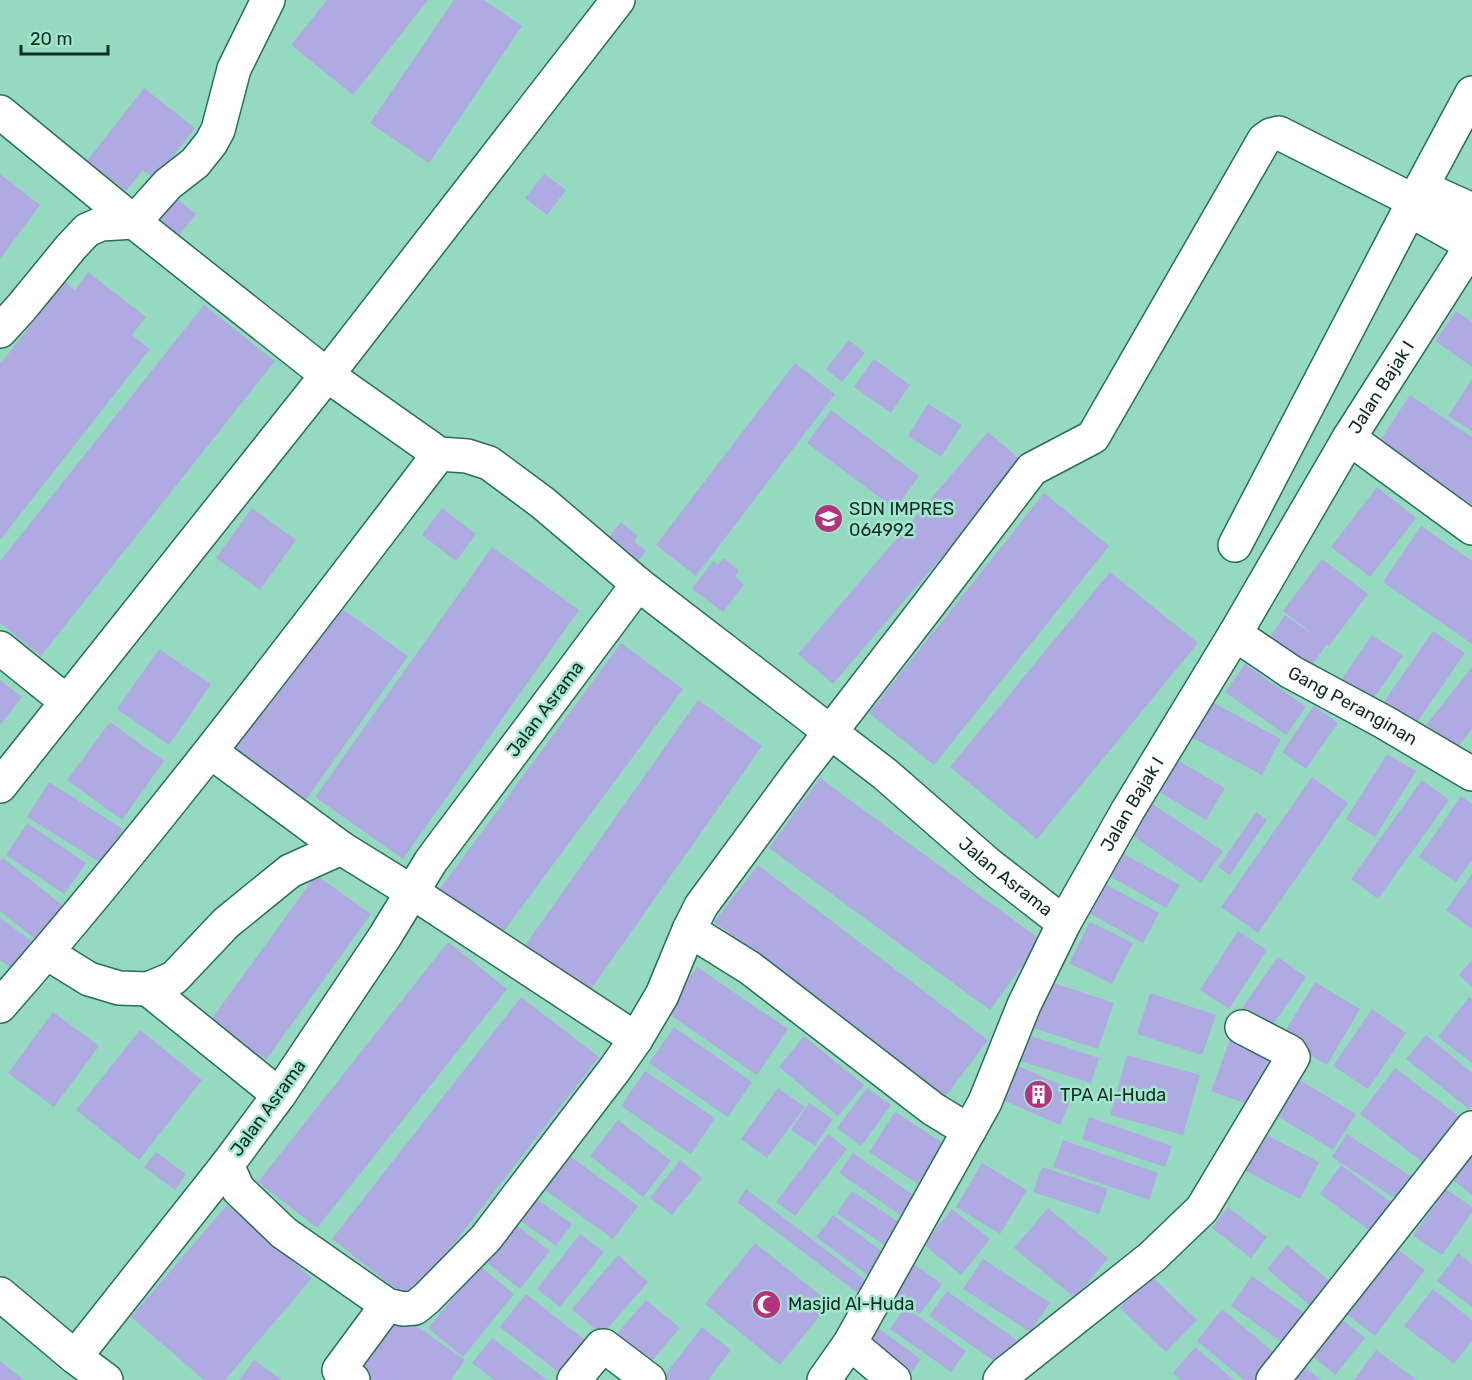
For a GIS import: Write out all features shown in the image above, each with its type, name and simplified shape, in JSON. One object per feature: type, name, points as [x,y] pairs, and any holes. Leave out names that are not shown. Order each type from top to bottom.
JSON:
[{"type":"street","points":[[0,331],[87,230],[101,224],[134,222],[168,184],[195,163],[218,130],[234,69],[268,0]]},
{"type":"street","points":[[0,786],[327,375],[603,5]]},
{"type":"street","points":[[1235,545],[1472,93]]},
{"type":"street","points":[[0,112],[327,375],[439,454],[210,752],[47,953],[0,1006]]},
{"type":"street","points":[[352,1380],[339,1370],[387,1305],[403,1309],[415,1308],[428,1298],[486,1238],[615,1069],[662,995],[701,906],[801,770],[1032,469],[1092,437],[1264,140],[1279,133],[1414,201],[1424,218],[1472,245]]},
{"type":"street","points":[[1414,201],[1437,194],[1472,210]]},
{"type":"street","name":"Jalan Bajak I","points":[[824,1380],[850,1343],[985,1101],[1024,1005],[1064,923],[1128,810],[1235,634],[1349,438],[1472,245]]},
{"type":"street","points":[[1349,438],[1472,528]]},
{"type":"street","name":"Jalan Asrama","points":[[439,454],[467,456],[489,463],[543,503],[638,584],[885,774],[988,864],[1064,923]]},
{"type":"street","name":"Jalan Asrama","points":[[387,1305],[284,1233],[238,1189],[227,1165],[279,1095],[384,938],[431,861],[638,584]]},
{"type":"street","name":"Gang Peranginan","points":[[1235,634],[1291,672],[1384,722],[1472,774]]},
{"type":"street","points":[[0,648],[67,702]]},
{"type":"street","points":[[210,752],[340,848],[412,892],[636,1039]]},
{"type":"street","points":[[47,953],[89,979],[119,988],[148,989],[174,978],[226,923],[290,871],[340,848]]},
{"type":"street","points":[[689,930],[750,968],[933,1109],[969,1131]]},
{"type":"street","points":[[148,989],[279,1095]]},
{"type":"street","points":[[1000,1380],[1152,1257],[1202,1209],[1293,1057],[1290,1053],[1242,1027]]},
{"type":"street","points":[[1273,1380],[1472,1128]]},
{"type":"street","points":[[75,1357],[227,1165]]},
{"type":"street","points":[[0,1294],[106,1380]]},
{"type":"street","points":[[850,1343],[894,1380]]},
{"type":"street","points":[[574,1380],[604,1346],[649,1380]]},
{"type":"building","points":[[327,0],[428,0],[353,95],[291,45]]},
{"type":"building","points":[[454,0],[484,0],[522,26],[429,163],[370,123]]},
{"type":"building","points":[[144,88],[195,128],[155,179],[143,170],[126,191],[87,161]]},
{"type":"building","points":[[0,174],[40,205],[0,259]]},
{"type":"building","points":[[544,174],[566,190],[547,215],[525,198]]},
{"type":"building","points":[[166,190],[196,214],[172,244],[142,221]]},
{"type":"building","points":[[88,272],[146,317],[132,335],[150,349],[0,540],[0,364],[65,282],[75,290]]},
{"type":"building","points":[[204,305],[275,361],[41,656],[0,623],[0,561]]},
{"type":"building","points":[[1456,311],[1472,322],[1472,367],[1435,341]]},
{"type":"building","points":[[849,340],[865,353],[842,382],[826,369]]},
{"type":"building","points":[[874,359],[910,385],[891,413],[854,387]]},
{"type":"building","points":[[795,363],[835,394],[696,576],[656,545]]},
{"type":"building","points":[[1472,379],[1472,431],[1448,416]]},
{"type":"building","points":[[1410,395],[1472,437],[1472,508],[1377,445]]},
{"type":"building","points":[[928,404],[962,425],[941,457],[908,436]]},
{"type":"building","points":[[831,410],[919,476],[895,509],[807,443]]},
{"type":"building","points":[[988,432],[1023,462],[833,684],[798,654]]},
{"type":"building","points":[[1377,487],[1416,518],[1370,577],[1331,547]]},
{"type":"building","points":[[1044,493],[1109,546],[934,765],[869,713]]},
{"type":"building","points":[[252,508],[296,540],[260,590],[216,558]]},
{"type":"building","points":[[442,508],[476,534],[456,561],[422,535]]},
{"type":"building","points":[[621,522],[638,536],[634,541],[646,551],[634,566],[604,543]]},
{"type":"building","points":[[1421,526],[1472,561],[1472,644],[1383,582]]},
{"type":"building","points":[[492,547],[579,610],[403,859],[315,797]]},
{"type":"building","points":[[723,558],[739,570],[735,577],[744,584],[723,612],[692,589],[713,561],[718,565]]},
{"type":"building","points":[[1322,559],[1368,594],[1306,673],[1265,644],[1285,615],[1321,640],[1283,611]]},
{"type":"building","points":[[1110,572],[1198,643],[1037,839],[950,767]]},
{"type":"building","points":[[335,604],[408,656],[303,804],[230,752]]},
{"type":"building","points":[[1433,631],[1465,653],[1413,728],[1381,706]]},
{"type":"building","points":[[1372,635],[1403,656],[1367,708],[1336,688]]},
{"type":"building","points":[[621,643],[683,689],[501,935],[439,890]]},
{"type":"building","points":[[159,649],[211,684],[169,745],[117,709]]},
{"type":"building","points":[[1245,664],[1306,707],[1286,735],[1225,692]]},
{"type":"building","points":[[1472,667],[1472,729],[1458,747],[1426,725]]},
{"type":"building","points":[[0,680],[22,697],[0,725]]},
{"type":"building","points":[[698,700],[762,746],[589,992],[524,947]]},
{"type":"building","points":[[1210,701],[1281,739],[1262,775],[1191,737]]},
{"type":"building","points":[[1314,706],[1338,723],[1306,769],[1282,752]]},
{"type":"building","points":[[110,722],[164,761],[122,820],[67,780]]},
{"type":"building","points":[[1387,754],[1416,771],[1375,837],[1346,819]]},
{"type":"building","points":[[1170,756],[1225,788],[1206,820],[1151,787]]},
{"type":"building","points":[[1312,777],[1348,803],[1258,933],[1221,907]]},
{"type":"building","points":[[820,778],[1041,940],[990,1010],[769,848]]},
{"type":"building","points":[[1422,780],[1449,800],[1378,899],[1351,879]]},
{"type":"building","points":[[49,782],[123,829],[101,863],[27,817]]},
{"type":"building","points":[[1461,796],[1472,804],[1472,860],[1456,882],[1419,857]]},
{"type":"building","points":[[1148,801],[1223,851],[1201,883],[1127,832]]},
{"type":"building","points":[[1256,812],[1267,820],[1230,875],[1218,867]]},
{"type":"building","points":[[27,823],[86,863],[64,894],[6,855]]},
{"type":"building","points":[[1118,851],[1180,885],[1166,908],[1106,874]]},
{"type":"building","points":[[3,858],[63,906],[35,939],[0,911],[0,861]]},
{"type":"building","points":[[758,865],[988,1040],[945,1097],[714,922]]},
{"type":"building","points":[[1472,874],[1472,929],[1446,910]]},
{"type":"building","points":[[316,875],[371,914],[266,1060],[211,1020]]},
{"type":"building","points":[[1103,883],[1159,913],[1143,943],[1087,912]]},
{"type":"building","points":[[0,918],[37,945],[16,972],[0,960]]},
{"type":"building","points":[[1090,922],[1133,943],[1112,984],[1069,963]]},
{"type":"building","points":[[1238,931],[1267,950],[1229,1009],[1200,990]]},
{"type":"building","points":[[448,942],[507,989],[317,1228],[258,1182]]},
{"type":"building","points":[[1278,957],[1306,977],[1268,1032],[1239,1012]]},
{"type":"building","points":[[1472,960],[1472,987],[1459,975]]},
{"type":"building","points":[[697,967],[788,1029],[757,1075],[666,1012]]},
{"type":"building","points":[[1048,981],[1114,1003],[1098,1049],[1033,1028]]},
{"type":"building","points":[[1315,982],[1360,1009],[1327,1065],[1281,1038]]},
{"type":"building","points":[[1150,993],[1216,1015],[1202,1055],[1137,1034]]},
{"type":"building","points":[[521,997],[599,1057],[410,1300],[332,1239]]},
{"type":"building","points":[[1469,997],[1472,999],[1472,1063],[1438,1037]]},
{"type":"building","points":[[1372,1009],[1406,1033],[1368,1089],[1333,1066]]},
{"type":"building","points":[[53,1012],[99,1046],[54,1107],[8,1073]]},
{"type":"building","points":[[674,1027],[752,1082],[728,1117],[649,1063]]},
{"type":"building","points":[[140,1030],[202,1080],[139,1160],[76,1110]]},
{"type":"building","points":[[1028,1035],[1099,1058],[1091,1083],[1020,1061]]},
{"type":"building","points":[[1426,1035],[1472,1073],[1472,1106],[1469,1109],[1406,1059]]},
{"type":"building","points":[[804,1036],[864,1085],[838,1116],[779,1067]]},
{"type":"building","points":[[1230,1040],[1270,1054],[1252,1106],[1211,1091]]},
{"type":"building","points":[[1127,1055],[1200,1075],[1183,1135],[1110,1115]]},
{"type":"building","name":"TPA Al-Huda","points":[[1018,1066],[1075,1091],[1060,1125],[1003,1100]]},
{"type":"building","points":[[1395,1068],[1465,1121],[1430,1168],[1360,1114]]},
{"type":"building","points":[[645,1071],[715,1118],[691,1154],[621,1106]]},
{"type":"building","points":[[1298,1079],[1356,1114],[1333,1150],[1276,1115]]},
{"type":"building","points":[[778,1088],[805,1107],[767,1158],[741,1139]]},
{"type":"building","points":[[867,1088],[891,1105],[861,1146],[837,1128]]},
{"type":"building","points":[[809,1103],[833,1119],[815,1146],[791,1130]]},
{"type":"building","points":[[895,1112],[943,1143],[918,1184],[869,1152]]},
{"type":"building","points":[[1089,1117],[1172,1146],[1165,1167],[1082,1139]]},
{"type":"building","points":[[618,1120],[671,1161],[643,1197],[590,1156]]},
{"type":"building","points":[[1263,1133],[1319,1162],[1300,1199],[1244,1170]]},
{"type":"building","points":[[828,1134],[847,1149],[795,1216],[776,1202]]},
{"type":"building","points":[[1347,1134],[1421,1183],[1407,1206],[1332,1157]]},
{"type":"building","points":[[1063,1140],[1158,1173],[1149,1200],[1053,1167]]},
{"type":"building","points":[[156,1152],[186,1174],[175,1190],[144,1167]]},
{"type":"building","points":[[566,1153],[638,1206],[613,1239],[541,1187]]},
{"type":"building","points":[[853,1153],[919,1199],[906,1219],[839,1173]]},
{"type":"building","points":[[1472,1155],[1472,1195],[1453,1180]]},
{"type":"building","points":[[680,1160],[702,1178],[672,1215],[650,1198]]},
{"type":"building","points":[[982,1163],[1027,1190],[1000,1234],[956,1207]]},
{"type":"building","points":[[1341,1165],[1395,1205],[1374,1234],[1320,1194]]},
{"type":"building","points":[[1042,1167],[1108,1189],[1099,1214],[1033,1192]]},
{"type":"building","points":[[746,1189],[868,1282],[860,1295],[737,1202]]},
{"type":"building","points":[[1446,1189],[1472,1207],[1472,1212],[1442,1255],[1413,1236]]},
{"type":"building","points":[[852,1191],[903,1225],[887,1247],[837,1213]]},
{"type":"building","points":[[527,1192],[572,1224],[556,1246],[511,1214]]},
{"type":"building","points":[[227,1205],[312,1278],[225,1380],[204,1380],[131,1317]]},
{"type":"building","points":[[1228,1207],[1267,1237],[1251,1258],[1212,1228]]},
{"type":"building","points":[[1048,1208],[1108,1258],[1075,1298],[1014,1248]]},
{"type":"building","points":[[952,1209],[990,1239],[961,1275],[923,1244]]},
{"type":"building","points":[[833,1215],[884,1253],[868,1275],[816,1237]]},
{"type":"building","points":[[511,1221],[550,1251],[520,1289],[482,1259]]},
{"type":"building","points":[[580,1234],[604,1252],[560,1307],[537,1289]]},
{"type":"building","name":"Masjid Al-Huda","points":[[755,1243],[830,1303],[780,1365],[705,1304]]},
{"type":"building","points":[[1287,1245],[1333,1284],[1313,1308],[1267,1269]]},
{"type":"building","points":[[1394,1247],[1425,1270],[1375,1336],[1344,1312]]},
{"type":"building","points":[[1458,1253],[1472,1264],[1472,1307],[1437,1281]]},
{"type":"building","points":[[618,1255],[648,1282],[602,1335],[572,1309]]},
{"type":"building","points":[[983,1259],[1050,1303],[1030,1332],[963,1289]]},
{"type":"building","points":[[911,1262],[942,1284],[920,1314],[889,1292]]},
{"type":"building","points":[[480,1266],[514,1294],[463,1357],[428,1328]]},
{"type":"building","points":[[1150,1275],[1197,1320],[1166,1352],[1120,1308]]},
{"type":"building","points":[[1252,1276],[1304,1313],[1283,1343],[1231,1306]]},
{"type":"building","points":[[1433,1289],[1472,1320],[1472,1341],[1454,1364],[1404,1326]]},
{"type":"building","points":[[947,1291],[1018,1341],[1000,1365],[929,1316]]},
{"type":"building","points":[[526,1294],[590,1344],[565,1377],[500,1327]]},
{"type":"building","points":[[646,1300],[680,1328],[644,1370],[610,1342]]},
{"type":"building","points":[[905,1307],[966,1351],[951,1372],[890,1329]]},
{"type":"building","points":[[1222,1309],[1277,1355],[1256,1380],[1244,1380],[1197,1341]]},
{"type":"building","points":[[393,1310],[465,1360],[451,1380],[355,1380],[348,1375]]},
{"type":"building","points":[[1340,1318],[1365,1338],[1335,1375],[1310,1354]]},
{"type":"building","points":[[875,1326],[921,1359],[907,1379],[861,1346]]},
{"type":"building","points":[[702,1327],[731,1350],[708,1380],[661,1380]]},
{"type":"building","points":[[492,1338],[547,1380],[494,1380],[472,1363]]},
{"type":"building","points":[[1195,1347],[1234,1380],[1181,1380],[1173,1373]]},
{"type":"building","points":[[1376,1350],[1417,1380],[1354,1380]]},
{"type":"building","points":[[254,1360],[282,1380],[239,1380]]},
{"type":"building","points":[[0,1361],[24,1380],[0,1380]]},
{"type":"building","points":[[1301,1364],[1321,1380],[1288,1380]]},
{"type":"place","name":"SDN IMPRES 064992","points":[[828,519]]},
{"type":"place","name":"TPA Al-Huda","points":[[1039,1095]]},
{"type":"place","name":"Masjid Al-Huda","points":[[767,1304]]}]
